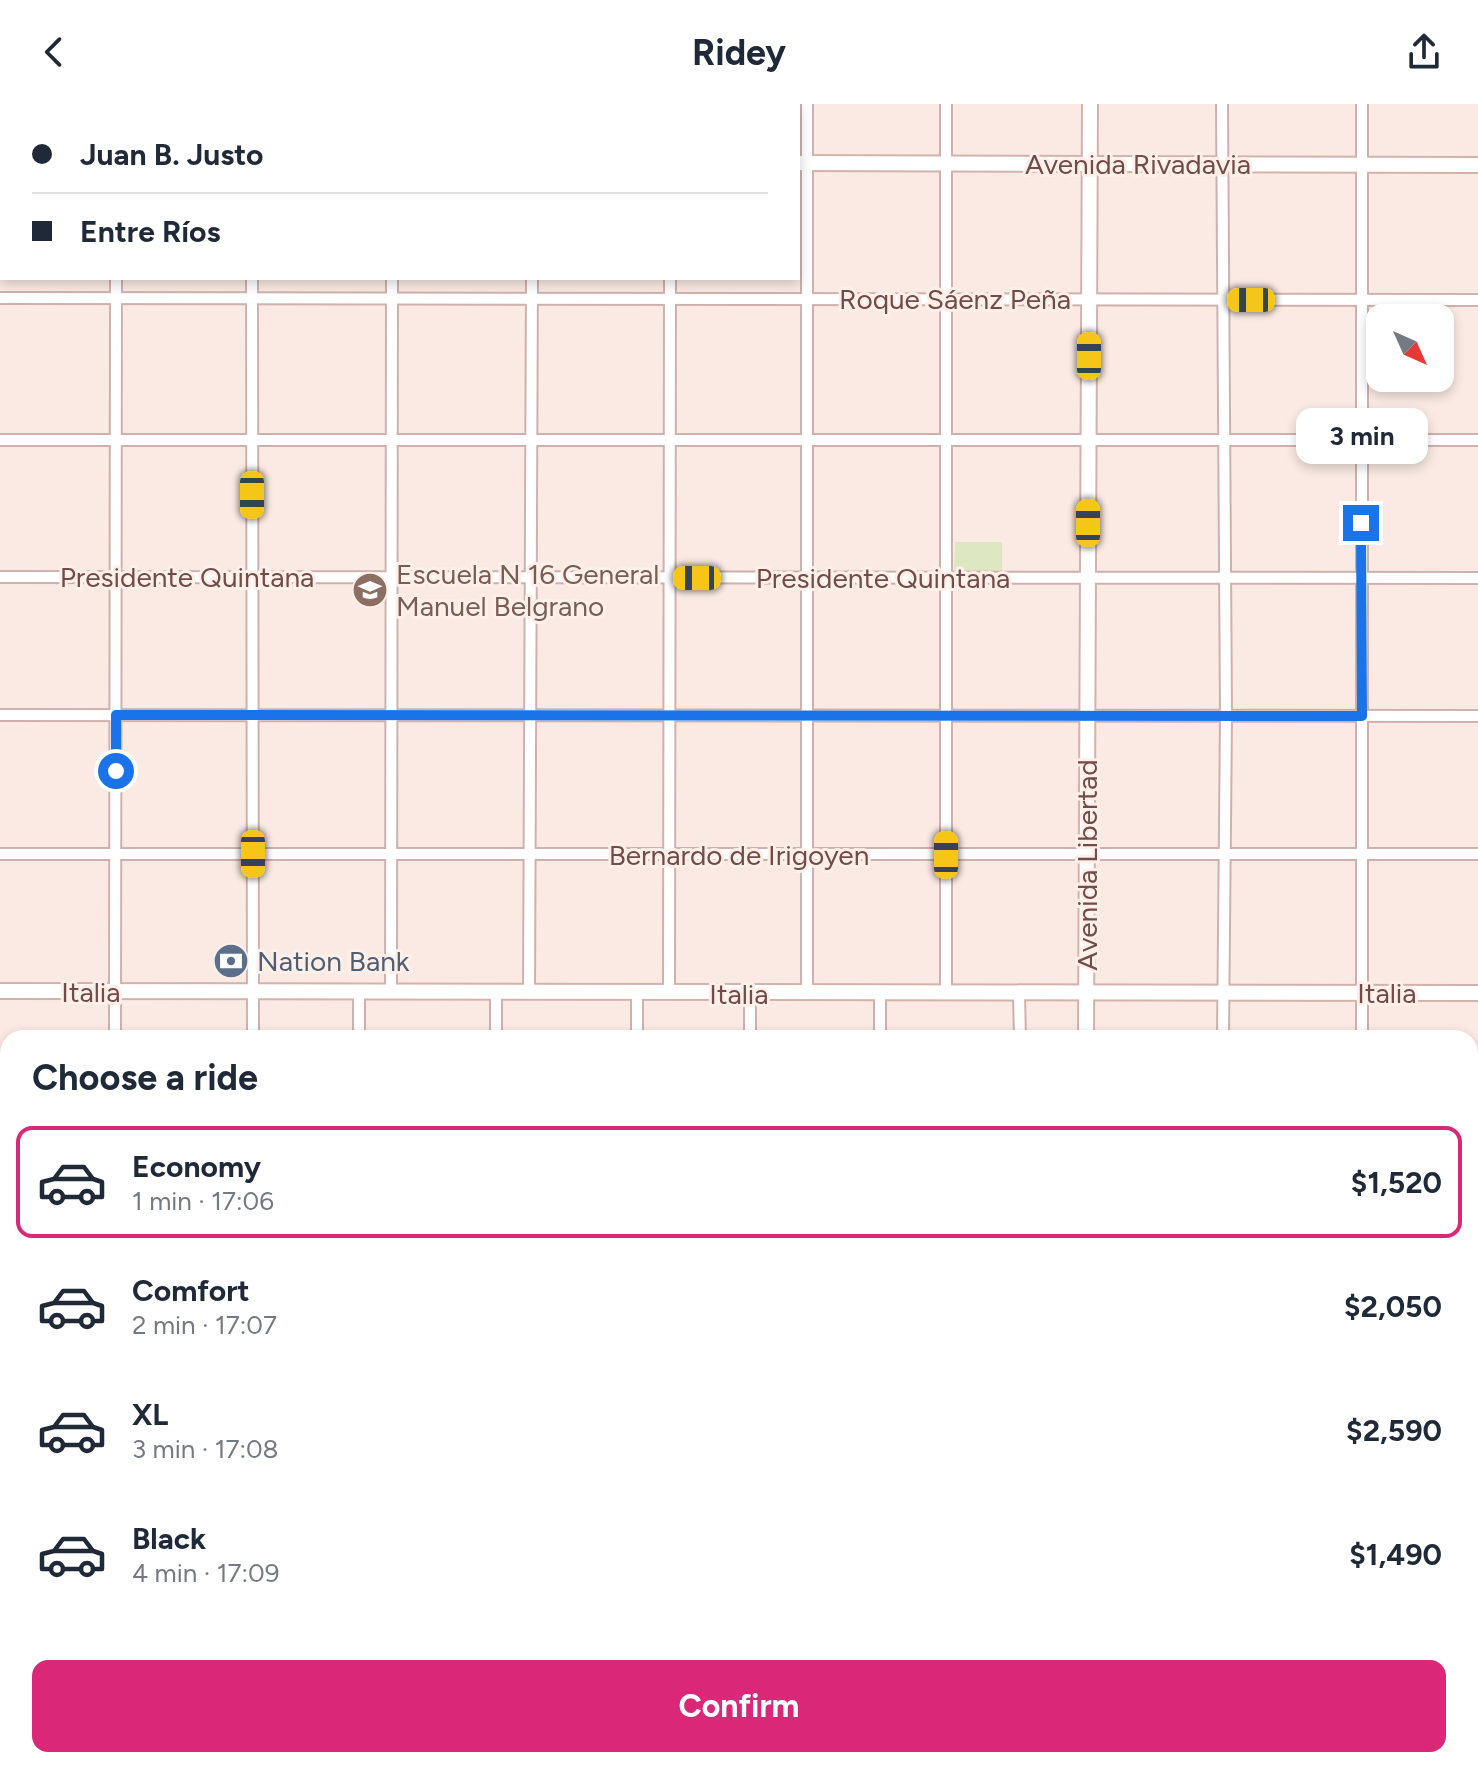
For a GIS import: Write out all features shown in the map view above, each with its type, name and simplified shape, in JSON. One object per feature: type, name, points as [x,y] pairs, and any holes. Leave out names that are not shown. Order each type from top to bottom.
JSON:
[{"type":"main road","name":"Avenida Libertad","points":[[1086,1030],[1090,104]]},
{"type":"main road","name":"Avenida Rivadavia","points":[[802,163],[1478,165]]},
{"type":"main road","name":"Italia","points":[[0,991],[1478,993]]},
{"type":"street","points":[[807,104],[802,163],[807,299],[807,994]]},
{"type":"street","points":[[946,104],[946,994]]},
{"type":"street","points":[[1222,104],[1226,716],[1223,1030]]},
{"type":"street","points":[[1362,104],[1362,1030]]},
{"type":"street","points":[[115,1030],[116,280]]},
{"type":"street","points":[[252,280],[253,1030]]},
{"type":"street","points":[[391,993],[392,280]]},
{"type":"street","points":[[529,993],[532,280]]},
{"type":"street","points":[[669,993],[670,280]]},
{"type":"street","name":"Roque Sáenz Peña","points":[[0,298],[1478,300]]},
{"type":"street","points":[[0,440],[1478,440]]},
{"type":"street","name":"Presidente Quintana","points":[[0,577],[1478,578]]},
{"type":"street","points":[[0,715],[1478,716]]},
{"type":"street","name":"Bernardo de Irigoyen","points":[[0,854],[1478,854]]},
{"type":"street","points":[[359,993],[359,1030]]},
{"type":"street","points":[[496,993],[496,1030]]},
{"type":"street","points":[[637,993],[637,1030]]},
{"type":"street","points":[[750,994],[750,1030]]},
{"type":"street","points":[[880,994],[880,1030]]},
{"type":"street","points":[[1019,994],[1020,1030]]},
{"type":"green space","points":[[955,542],[1002,542],[1002,571],[954,571]]},
{"type":"place","name":"Escuela N 16 General Manuel Belgrano","points":[[370,590]]},
{"type":"place","name":"Nation Bank","points":[[231,961]]},
{"type":"route","points":[[116,771],[116,715],[1362,716],[1361,523]]}]
